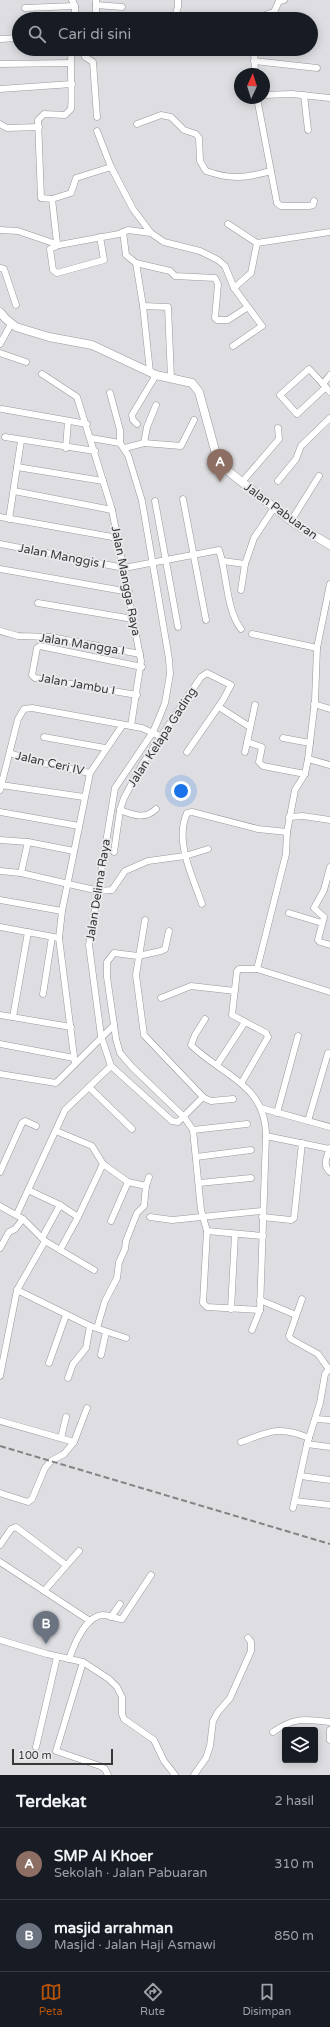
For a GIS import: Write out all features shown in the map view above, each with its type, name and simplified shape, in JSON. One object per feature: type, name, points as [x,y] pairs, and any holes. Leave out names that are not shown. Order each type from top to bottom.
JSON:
[{"type":"street","points":[[72,0],[75,6],[75,12]]},
{"type":"street","points":[[176,12],[178,0]]},
{"type":"street","points":[[272,12],[275,11],[279,1],[284,0]]},
{"type":"street","points":[[96,2],[122,7]]},
{"type":"street","points":[[25,8],[75,6]]},
{"type":"street","points":[[0,39],[12,38]]},
{"type":"street","points":[[71,56],[70,63],[72,84],[71,109],[69,113],[59,115],[44,114],[38,119],[41,198],[52,199],[71,193],[76,178],[111,167]]},
{"type":"street","points":[[85,56],[93,62],[97,117]]},
{"type":"street","points":[[254,56],[255,68]]},
{"type":"street","points":[[254,61],[317,68]]},
{"type":"street","points":[[0,64],[70,63]]},
{"type":"street","points":[[0,89],[72,84]]},
{"type":"street","points":[[270,95],[304,95],[330,98]]},
{"type":"street","points":[[304,95],[308,130]]},
{"type":"street","points":[[258,104],[275,199],[281,206],[309,206],[312,205],[314,201]]},
{"type":"street","points":[[137,124],[161,115],[172,117],[184,130],[196,134],[199,138],[200,161],[206,171],[222,176],[247,178],[271,171]]},
{"type":"street","points":[[0,124],[7,128],[39,127]]},
{"type":"street","points":[[97,131],[111,167],[133,209],[151,233],[164,242],[200,252],[218,260],[225,266],[234,288],[262,326],[233,346]]},
{"type":"street","points":[[52,199],[58,244]]},
{"type":"street","points":[[228,224],[257,244],[330,232]]},
{"type":"street","points":[[0,230],[18,231],[58,244]]},
{"type":"street","points":[[102,237],[104,260],[57,273],[53,270],[50,249],[58,244],[102,237],[128,230],[151,233]]},
{"type":"street","points":[[121,233],[127,256],[136,263],[170,271],[175,276],[215,278],[218,284],[215,318],[218,320],[228,320],[248,307]]},
{"type":"street","points":[[234,288],[251,273],[257,244]]},
{"type":"street","points":[[136,263],[153,374],[132,415],[133,420],[137,424]]},
{"type":"street","points":[[1,266],[4,269],[16,305]]},
{"type":"street","points":[[143,306],[168,307],[171,378]]},
{"type":"street","name":"Jalan Pabuaran","points":[[0,312],[11,324],[49,337],[92,345],[153,374],[186,380],[196,387],[199,392],[216,454],[228,471],[291,521],[330,545]]},
{"type":"street","points":[[11,324],[0,345],[2,350],[0,353],[26,362]]},
{"type":"street","points":[[326,388],[309,369],[280,395],[297,414],[326,388],[330,374]]},
{"type":"street","name":"Jalan Mangga Raya","points":[[42,374],[77,397],[87,424],[112,510],[129,592],[142,667],[131,726]]},
{"type":"street","points":[[84,797],[0,787],[3,767],[10,754],[20,713],[24,709],[28,708],[122,726],[131,726],[157,734],[165,703],[170,667],[142,501],[123,445],[110,393]]},
{"type":"street","points":[[144,443],[147,427],[156,405]]},
{"type":"street","points":[[2,409],[87,424]]},
{"type":"street","points":[[278,481],[296,459],[301,446],[330,418]]},
{"type":"street","points":[[91,438],[123,445],[144,443],[181,446],[194,420]]},
{"type":"street","points":[[66,448],[68,421]]},
{"type":"street","points":[[242,482],[279,439],[278,428]]},
{"type":"street","points":[[5,437],[66,448],[94,451]]},
{"type":"street","points":[[9,519],[21,440]]},
{"type":"street","points":[[17,467],[103,481]]},
{"type":"street","points":[[291,521],[319,476]]},
{"type":"street","points":[[14,491],[112,510]]},
{"type":"street","points":[[183,499],[206,620]]},
{"type":"street","points":[[155,501],[164,560],[178,627]]},
{"type":"street","points":[[241,590],[245,564],[254,538],[274,508]]},
{"type":"street","points":[[0,517],[118,538]]},
{"type":"street","name":"Jalan Manggis I","points":[[0,544],[124,568]]},
{"type":"street","points":[[124,568],[219,550],[223,562],[234,616],[241,629]]},
{"type":"street","points":[[223,562],[245,564]]},
{"type":"street","points":[[0,569],[129,592]]},
{"type":"street","points":[[257,970],[286,854],[287,832],[294,790],[305,774],[308,759],[314,704],[317,648],[330,584]]},
{"type":"street","points":[[38,603],[133,619]]},
{"type":"street","name":"Jalan Mangga I","points":[[0,631],[18,636],[51,637],[140,654]]},
{"type":"street","points":[[252,634],[317,648]]},
{"type":"street","name":"Jalan Jambu I","points":[[137,695],[35,678],[32,675],[34,661],[37,648],[40,646],[142,667]]},
{"type":"street","name":"Jalan Kelapa Gading","points":[[114,852],[120,810],[124,798],[157,734],[202,677],[207,673],[231,685],[219,707]]},
{"type":"street","points":[[314,704],[330,708]]},
{"type":"street","points":[[245,752],[255,705]]},
{"type":"street","points":[[188,752],[219,707],[250,727]]},
{"type":"street","points":[[43,994],[62,911],[90,773],[105,748],[122,726]]},
{"type":"street","name":"Jalan Delima Raya","points":[[157,734],[115,788],[89,945],[101,1036],[111,1066],[170,1120],[181,1119]]},
{"type":"street","points":[[44,737],[105,748]]},
{"type":"street","points":[[282,738],[310,743]]},
{"type":"street","points":[[247,742],[262,747],[259,762],[263,766],[305,774]]},
{"type":"street","name":"Jalan Ceri IV","points":[[10,754],[33,761],[90,773]]},
{"type":"street","points":[[308,759],[330,765]]},
{"type":"street","points":[[120,810],[134,815],[143,816],[150,814],[156,809]]},
{"type":"street","points":[[0,812],[79,826]]},
{"type":"street","points":[[202,904],[185,856],[182,838],[184,819],[187,813],[192,812],[258,829],[287,832]]},
{"type":"street","points":[[289,817],[303,816],[330,820]]},
{"type":"street","points":[[0,840],[28,842],[74,851]]},
{"type":"street","points":[[21,873],[28,842]]},
{"type":"street","points":[[0,871],[21,873],[98,891],[109,891],[112,890],[125,871],[148,861],[185,856],[208,849]]},
{"type":"street","points":[[330,867],[324,890],[314,908],[324,916],[318,940],[320,942],[330,944]]},
{"type":"street","points":[[0,900],[62,911]]},
{"type":"street","points":[[289,913],[322,923]]},
{"type":"street","points":[[145,920],[138,956],[137,991],[144,1035],[203,1098],[211,1101],[233,1099]]},
{"type":"street","points":[[0,928],[55,937]]},
{"type":"street","points":[[169,931],[164,949],[161,951],[138,956],[114,953],[107,962],[107,977],[118,1046],[125,1060],[193,1130],[203,1216],[207,1231],[203,1303],[207,1307],[260,1310]]},
{"type":"street","points":[[13,1017],[28,932]]},
{"type":"street","points":[[55,937],[71,1027],[75,1061]]},
{"type":"street","points":[[242,1082],[268,1037],[266,1033],[232,1015],[237,971],[239,969],[257,970],[330,992]]},
{"type":"street","points":[[161,998],[190,986],[235,991]]},
{"type":"street","points":[[0,1015],[71,1027]]},
{"type":"street","points":[[205,1019],[191,1044],[217,1065],[242,1082],[261,1108],[265,1120],[266,1136],[262,1214],[263,1236],[260,1310],[252,1330]]},
{"type":"street","points":[[217,1065],[245,1022]]},
{"type":"street","points":[[0,1074],[56,1083],[75,1061],[114,1025]]},
{"type":"street","points":[[277,1113],[298,1036]]},
{"type":"street","points":[[0,1044],[75,1061]]},
{"type":"street","points":[[308,1121],[328,1053]]},
{"type":"street","points":[[17,1214],[65,1110],[111,1066]]},
{"type":"street","points":[[89,1087],[132,1128]]},
{"type":"street","points":[[181,1119],[203,1098]]},
{"type":"street","points":[[261,1108],[330,1127]]},
{"type":"street","points":[[0,1172],[22,1123],[25,1121],[36,1126]]},
{"type":"street","points":[[193,1130],[247,1124]]},
{"type":"street","points":[[56,1131],[92,1146],[103,1164],[128,1182],[146,1186]]},
{"type":"street","points":[[266,1136],[330,1148],[325,1162],[326,1168],[330,1172]]},
{"type":"street","points":[[150,1217],[172,1220],[203,1216],[262,1214],[291,1220],[294,1218],[302,1143]]},
{"type":"street","points":[[196,1157],[251,1150]]},
{"type":"street","points":[[60,1250],[78,1217],[103,1164]]},
{"type":"street","points":[[96,1328],[105,1301],[117,1276],[118,1262],[125,1249],[126,1241],[137,1213],[144,1206],[146,1186],[149,1177]]},
{"type":"street","points":[[199,1183],[251,1178]]},
{"type":"street","points":[[111,1221],[128,1182]]},
{"type":"street","points":[[28,1190],[60,1205],[78,1217]]},
{"type":"street","points":[[0,1376],[17,1290],[60,1205]]},
{"type":"street","points":[[0,1206],[17,1214],[43,1239],[94,1270]]},
{"type":"street","points":[[0,1248],[9,1232],[15,1229],[23,1219]]},
{"type":"street","points":[[207,1231],[263,1236]]},
{"type":"street","points":[[231,1309],[235,1234]]},
{"type":"street","points":[[17,1290],[90,1326],[126,1338]]},
{"type":"street","points":[[293,1508],[308,1441],[316,1418],[325,1374],[329,1368],[318,1354],[290,1338],[289,1333],[302,1299]]},
{"type":"street","points":[[260,1300],[296,1315]]},
{"type":"street","points":[[49,1363],[66,1315]]},
{"type":"street","points":[[68,1378],[73,1364],[86,1348],[90,1326]]},
{"type":"street","points":[[101,1355],[106,1332]]},
{"type":"street","points":[[0,1493],[22,1502],[32,1500],[46,1468],[51,1462],[64,1454],[74,1442],[87,1408]]},
{"type":"street","points":[[61,1438],[66,1417]]},
{"type":"street","points":[[316,1418],[330,1420]]},
{"type":"street","points":[[0,1421],[74,1442]]},
{"type":"street","points":[[241,1442],[275,1431],[286,1430],[308,1441],[330,1447]]},
{"type":"street","points":[[301,1476],[330,1480]]},
{"type":"street","points":[[295,1501],[330,1505]]},
{"type":"street","points":[[0,1545],[11,1528],[16,1527],[66,1564]]},
{"type":"street","points":[[44,1591],[66,1564],[79,1551]]},
{"type":"street","points":[[0,1562],[90,1621]]},
{"type":"street","points":[[69,1659],[77,1640],[90,1621],[102,1615],[122,1619],[151,1575]]},
{"type":"street","points":[[111,1617],[120,1604]]},
{"type":"street","points":[[194,1775],[206,1758],[210,1746],[214,1721],[218,1712],[230,1698],[252,1651],[251,1642],[248,1638]]},
{"type":"street","points":[[0,1640],[57,1657],[83,1662],[109,1679],[117,1687],[122,1697],[122,1714],[124,1719],[154,1740],[164,1761],[175,1775]]},
{"type":"street","points":[[36,1747],[57,1657]]},
{"type":"street","points":[[83,1662],[56,1751],[100,1766],[108,1775]]},
{"type":"street","points":[[273,1732],[294,1721],[308,1719],[330,1722]]},
{"type":"street","points":[[330,1730],[330,1740]]},
{"type":"railway","points":[[0,1446],[330,1544]]},
{"type":"place","name":"SMP Al Khoer","points":[[220,482]]},
{"type":"place","name":"masjid arrahman","points":[[46,1644]]}]
